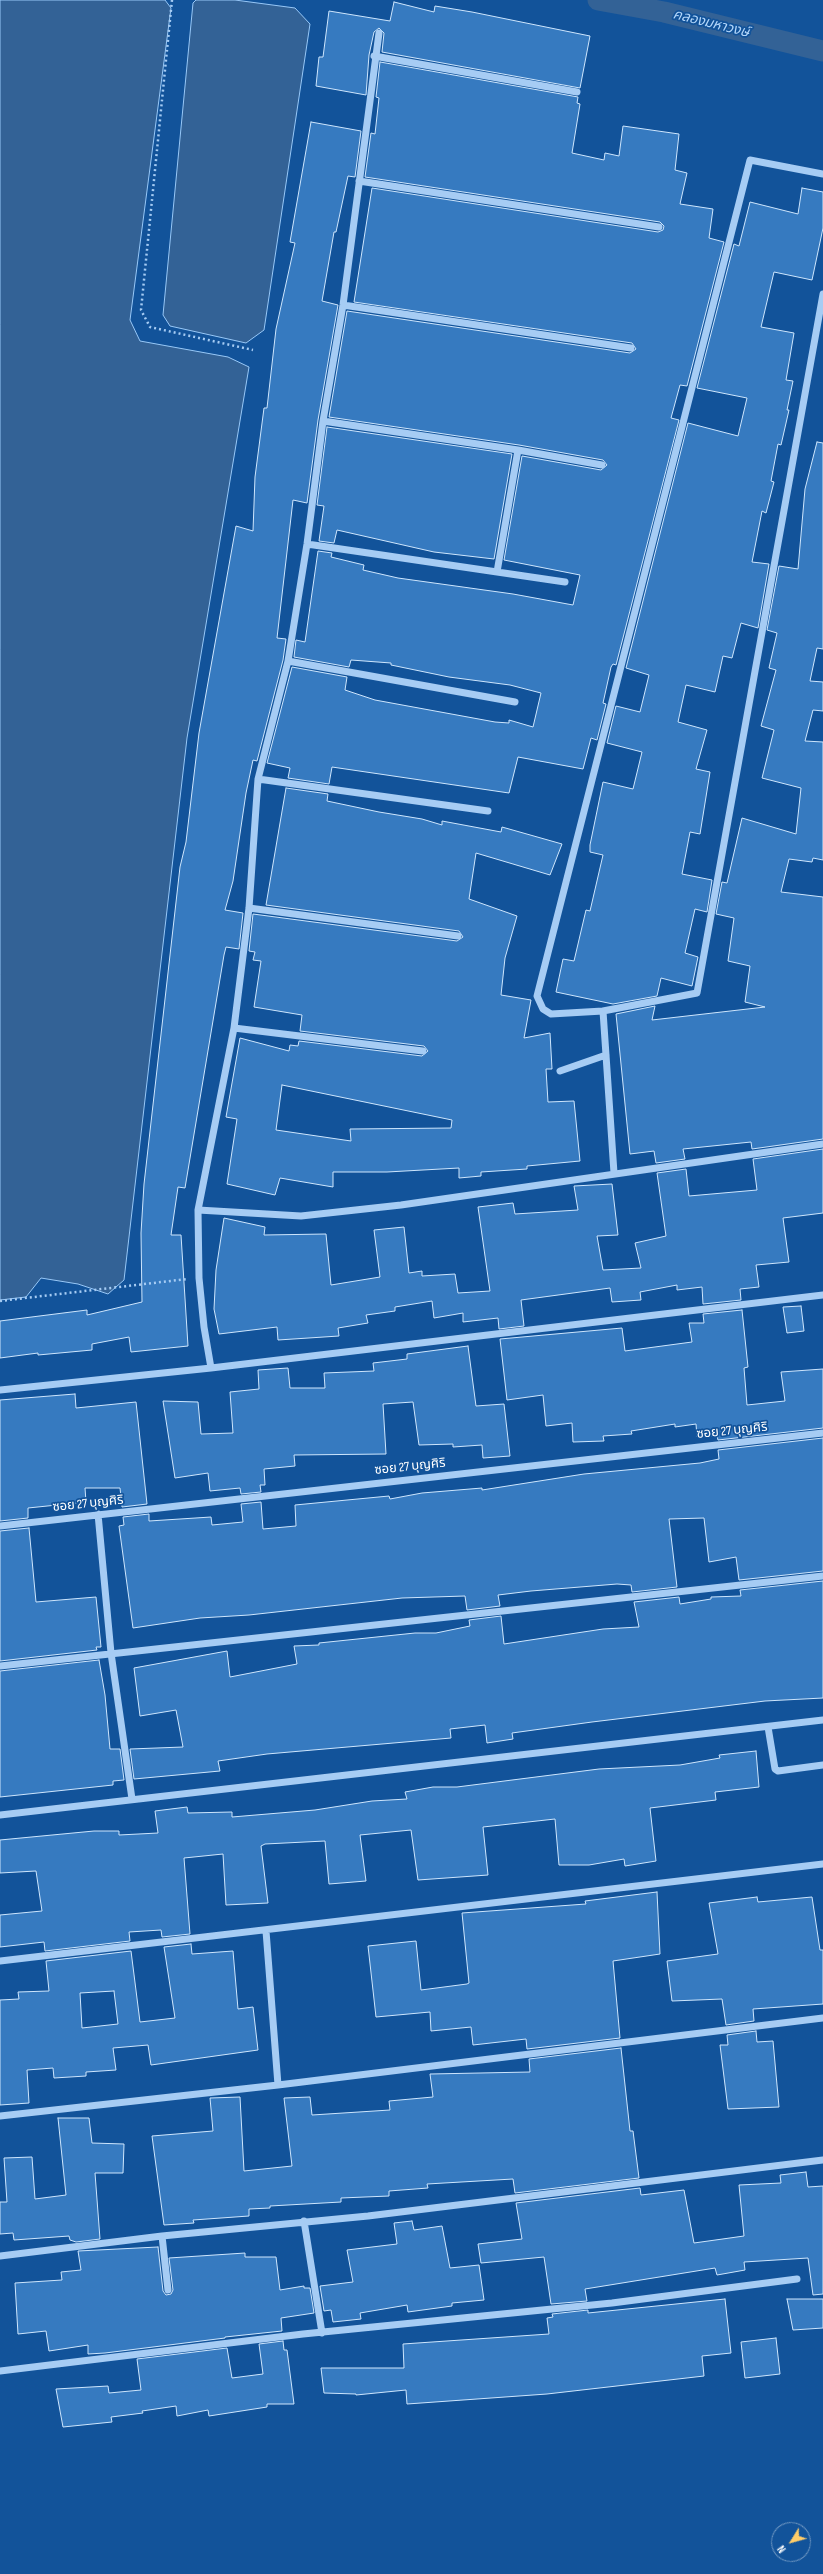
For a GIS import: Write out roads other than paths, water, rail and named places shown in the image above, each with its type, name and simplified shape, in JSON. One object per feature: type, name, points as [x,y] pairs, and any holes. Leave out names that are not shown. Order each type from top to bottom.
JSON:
[{"type":"street","points":[[211,1368],[204,1327],[199,1278],[198,1210],[234,1028],[250,908],[258,779],[288,661],[307,544],[323,420],[343,305],[360,181],[374,56],[379,33]]},
{"type":"street","points":[[374,56],[577,92]]},
{"type":"street","points":[[823,174],[750,160],[537,996],[543,1009],[551,1014],[603,1011],[697,993],[823,294]]},
{"type":"street","points":[[360,181],[659,227]]},
{"type":"street","points":[[343,305],[631,348]]},
{"type":"street","points":[[323,420],[518,450],[602,465]]},
{"type":"street","points":[[497,572],[518,450]]},
{"type":"street","points":[[307,544],[565,582]]},
{"type":"street","points":[[288,661],[515,702]]},
{"type":"street","points":[[258,779],[488,811]]},
{"type":"street","points":[[250,908],[458,936]]},
{"type":"street","points":[[603,1011],[614,1173]]},
{"type":"street","points":[[234,1028],[423,1052]]},
{"type":"street","points":[[560,1071],[606,1055]]},
{"type":"street","points":[[198,1210],[302,1216],[401,1205],[823,1144]]},
{"type":"street","points":[[0,1390],[211,1368],[823,1295]]},
{"type":"street","name":"ซอย 27 บุญศิริ","points":[[0,1526],[823,1433]]},
{"type":"street","points":[[98,1514],[110,1653],[132,1799]]},
{"type":"street","points":[[0,1666],[823,1576]]},
{"type":"street","points":[[0,1815],[823,1720]]},
{"type":"street","points":[[768,1727],[775,1769],[778,1771],[823,1765]]},
{"type":"street","points":[[0,1961],[266,1931],[823,1864]]},
{"type":"street","points":[[266,1931],[278,2085]]},
{"type":"street","points":[[0,2116],[278,2085],[823,2018]]},
{"type":"street","points":[[0,2256],[162,2236],[304,2221],[368,2216],[823,2160]]},
{"type":"street","points":[[304,2221],[322,2333]]},
{"type":"street","points":[[162,2236],[168,2290]]},
{"type":"street","points":[[0,2371],[322,2333],[604,2304],[798,2279]]},
{"type":"water","points":[[0,0],[165,0],[171,8],[130,320],[140,341],[228,357],[249,367],[187,738],[124,1280],[108,1294],[78,1284],[41,1278],[26,1297],[0,1300]]},
{"type":"water","points":[[196,0],[235,0],[295,8],[310,24],[264,330],[246,343],[170,326],[163,315],[193,3]]},
{"type":"waterway","name":"คลองมหาวงษ์","points":[[598,0],[664,12],[823,51]]}]
